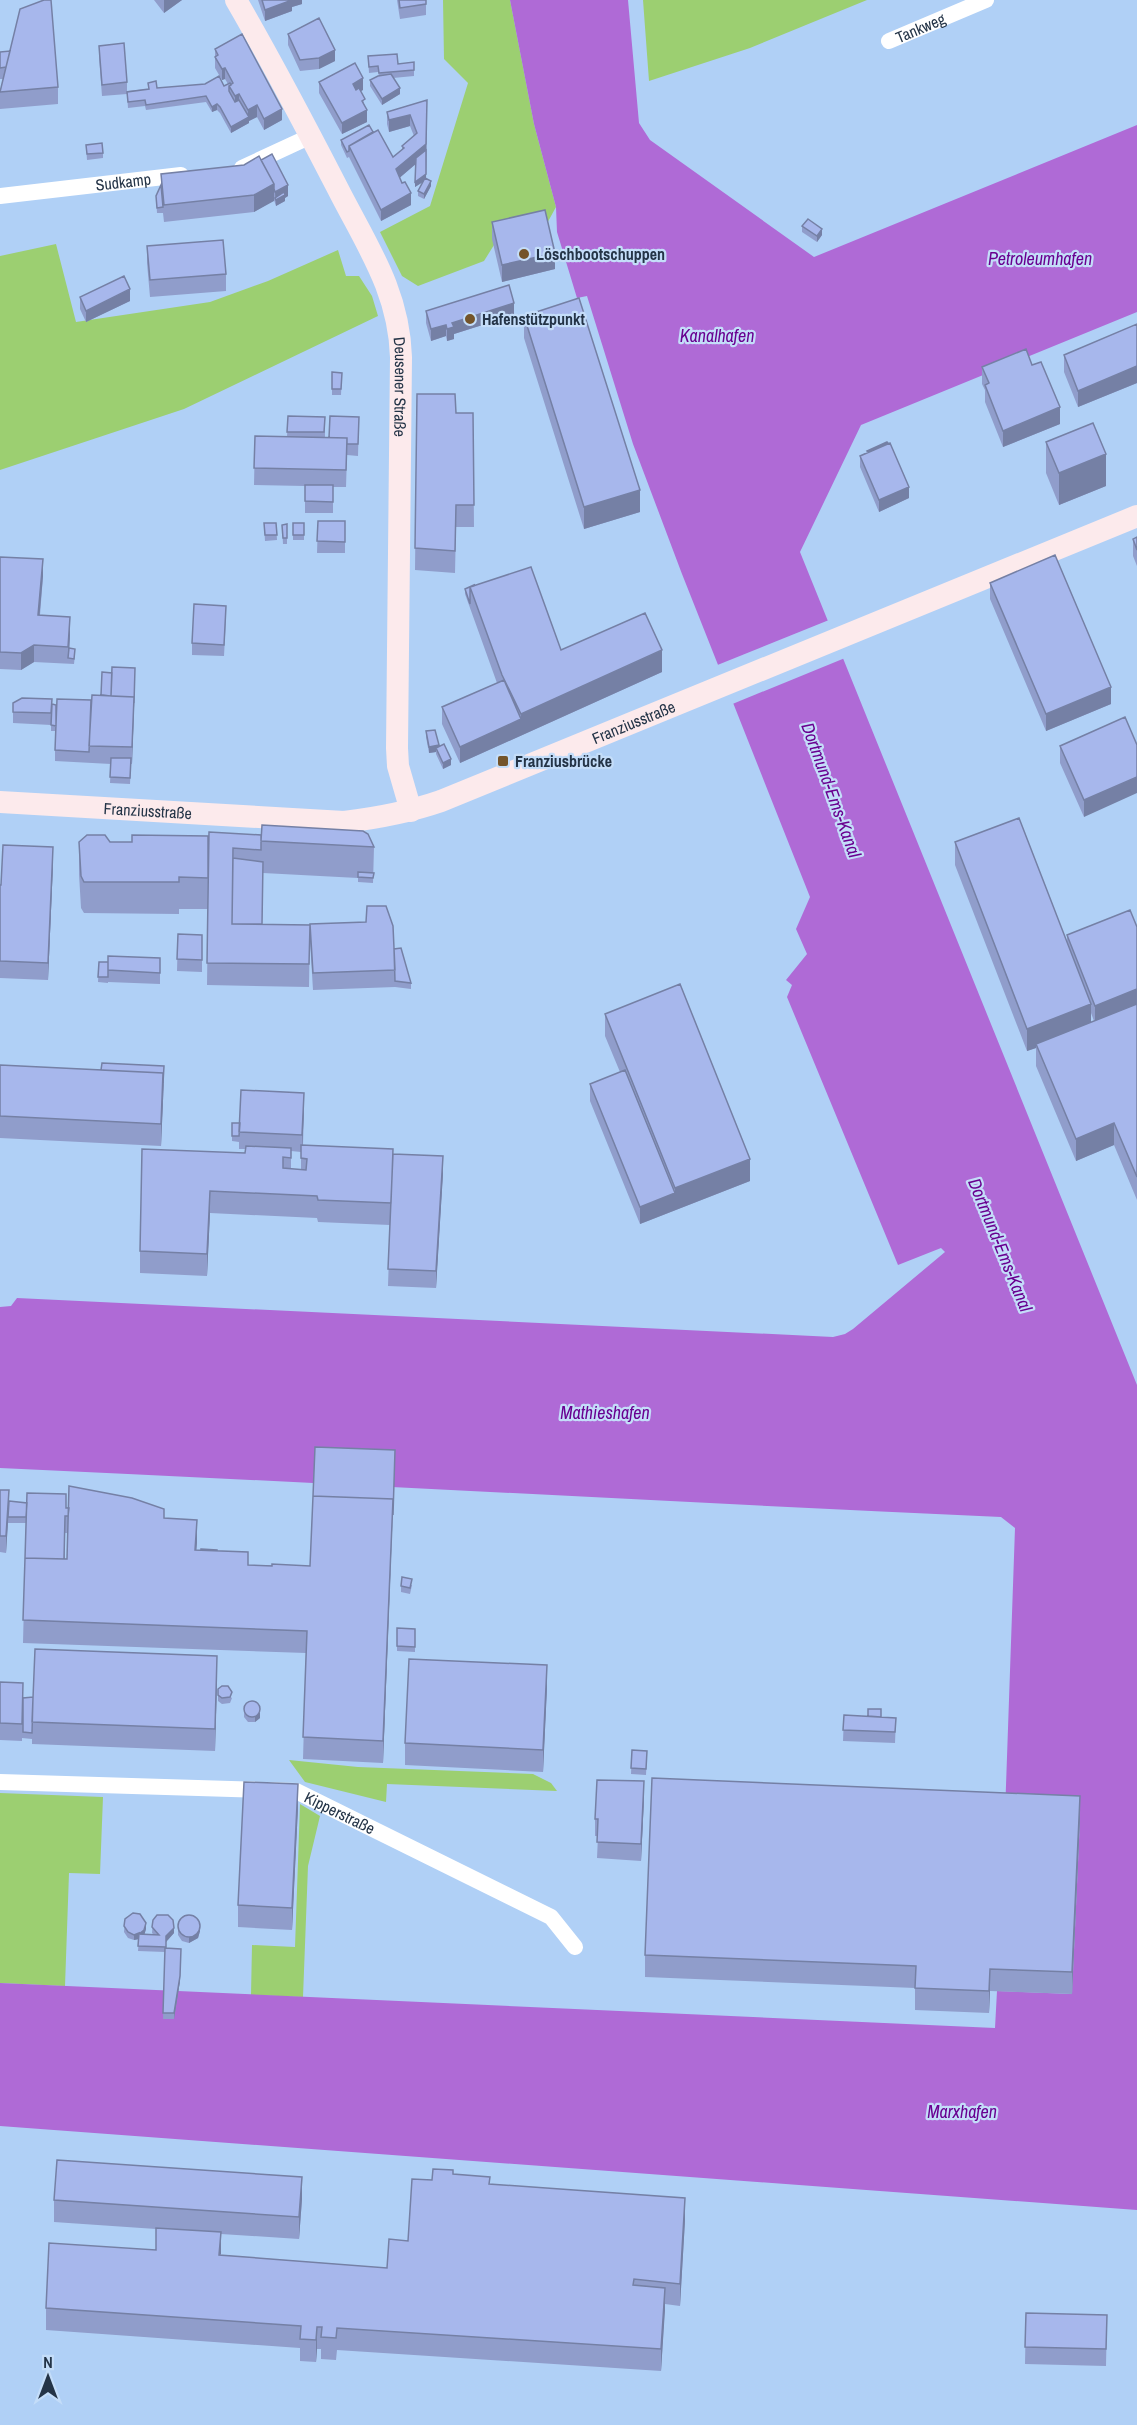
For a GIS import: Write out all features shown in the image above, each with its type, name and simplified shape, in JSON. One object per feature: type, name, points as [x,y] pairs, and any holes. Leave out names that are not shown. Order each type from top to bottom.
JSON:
[{"type":"main road","name":"Deusener Straße","points":[[236,0],[311,135],[389,290],[398,321],[401,357],[397,748],[398,766],[411,811]]},
{"type":"main road","name":"Franziusstraße","points":[[0,802],[344,822],[377,819],[411,811],[441,801],[1137,516]]},
{"type":"street","name":"Tankweg","points":[[889,41],[986,0]]},
{"type":"street","points":[[221,171],[244,168],[311,135]]},
{"type":"street","name":"Sudkamp","points":[[0,196],[198,173]]},
{"type":"street","name":"Kipperstraße","points":[[0,1782],[296,1791],[551,1917],[575,1947]]},
{"type":"green space","points":[[443,0],[510,0],[534,124],[556,207],[545,227],[499,237],[484,261],[418,286],[402,276],[380,232],[430,206],[468,83],[444,59]]},
{"type":"green space","points":[[643,0],[867,0],[750,48],[649,81]]},
{"type":"green space","points":[[56,244],[76,322],[210,302],[268,281],[338,250],[346,276],[359,276],[372,296],[378,316],[184,409],[0,470],[0,256]]},
{"type":"green space","points":[[289,1760],[358,1767],[533,1774],[551,1783],[557,1791],[387,1784],[386,1802],[305,1782]]},
{"type":"green space","points":[[0,1793],[103,1797],[100,1874],[69,1873],[65,1986],[0,1983]]},
{"type":"green space","points":[[300,1804],[320,1816],[308,1866],[303,1997],[251,1995],[252,1945],[295,1947]]},
{"type":"water","points":[[510,0],[628,0],[639,123],[650,140],[814,257],[1137,125],[1137,312],[861,425],[800,552],[1137,1385],[1137,2210],[0,2126],[0,1983],[995,2028],[997,1991],[1072,1994],[1080,1819],[1005,1814],[1015,1528],[1001,1517],[0,1468],[0,1307],[11,1306],[17,1298],[833,1337],[853,1329],[945,1252],[941,1248],[898,1265],[787,997],[792,985],[786,980],[807,954],[796,929],[810,897],[633,444],[587,296],[577,298],[557,232],[556,207],[534,124]]},
{"type":"pier","points":[[829,620],[845,658],[730,705],[715,666]]},
{"type":"building","points":[[44,0],[51,0],[58,87],[0,92],[20,9]]},
{"type":"building","points":[[262,0],[292,0],[265,10]]},
{"type":"building","points":[[399,0],[426,0],[426,4],[400,8]]},
{"type":"building","points":[[319,18],[335,50],[319,58],[300,60],[288,34]]},
{"type":"building","points":[[242,34],[282,109],[264,119],[257,105],[248,110],[239,94],[235,96],[229,86],[233,83],[225,68],[222,69],[215,57],[218,55],[215,49]]},
{"type":"building","points":[[124,43],[127,82],[102,85],[99,46]]},
{"type":"building","points":[[10,51],[6,67],[0,68],[0,52]]},
{"type":"building","points":[[397,54],[398,64],[414,62],[414,70],[379,73],[378,66],[369,67],[368,56]]},
{"type":"building","points":[[355,63],[363,78],[353,84],[356,90],[359,88],[365,99],[362,101],[367,110],[342,123],[319,82]]},
{"type":"building","points":[[391,74],[400,88],[382,99],[370,80]]},
{"type":"building","points":[[219,76],[224,86],[230,83],[229,91],[235,102],[239,100],[249,117],[231,127],[220,107],[217,104],[212,107],[206,96],[146,105],[145,100],[128,102],[127,92],[149,89],[148,83],[156,81],[157,88],[205,84]]},
{"type":"building","points":[[427,100],[426,144],[396,169],[402,183],[405,182],[411,193],[381,210],[349,146],[378,130],[393,157],[417,133],[410,115],[389,120],[387,112]]},
{"type":"building","points":[[369,125],[373,132],[349,146],[347,152],[341,140]]},
{"type":"building","points":[[102,143],[103,153],[87,154],[86,145]]},
{"type":"building","points":[[426,150],[426,174],[415,182],[416,158]]},
{"type":"building","points":[[272,154],[288,185],[275,192],[274,184],[261,160]]},
{"type":"building","points":[[259,156],[274,184],[254,195],[164,205],[161,174],[244,165]]},
{"type":"building","points":[[425,178],[431,181],[424,194],[418,191]]},
{"type":"building","points":[[161,185],[163,207],[157,208],[156,196]]},
{"type":"building","points":[[284,192],[285,195],[276,200],[275,198]]},
{"type":"building","points":[[545,210],[555,253],[502,265],[492,222]]},
{"type":"building","points":[[808,219],[822,229],[817,236],[802,226]]},
{"type":"building","points":[[223,240],[226,274],[150,280],[147,246]]},
{"type":"building","points":[[124,276],[130,289],[86,311],[80,297]]},
{"type":"building","points":[[509,285],[514,303],[452,323],[454,327],[447,329],[446,325],[431,329],[426,311]]},
{"type":"building","points":[[579,298],[640,490],[584,507],[524,316]]},
{"type":"building","points":[[1137,324],[1137,366],[1078,391],[1064,355]]},
{"type":"building","points":[[1026,349],[1032,365],[1041,362],[1060,407],[1003,431],[985,385],[989,383],[982,367]]},
{"type":"building","points":[[332,372],[342,373],[341,389],[332,389]]},
{"type":"building","points":[[417,394],[455,394],[456,413],[473,413],[474,505],[456,505],[455,551],[415,548]]},
{"type":"building","points":[[288,416],[325,417],[324,432],[287,432]]},
{"type":"building","points":[[330,416],[359,417],[358,444],[347,444],[347,438],[329,438]]},
{"type":"building","points":[[1093,423],[1106,454],[1059,473],[1046,442]]},
{"type":"building","points":[[255,436],[347,438],[346,470],[254,468]]},
{"type":"building","points":[[887,442],[888,443],[867,451]]},
{"type":"building","points":[[890,443],[909,487],[879,500],[860,456]]},
{"type":"building","points":[[305,485],[333,485],[333,502],[305,501]]},
{"type":"building","points":[[318,521],[345,521],[345,542],[317,541]]},
{"type":"building","points":[[264,523],[276,523],[277,535],[265,535]]},
{"type":"building","points":[[293,523],[304,523],[304,535],[293,535]]},
{"type":"building","points":[[287,524],[287,538],[283,538],[282,525]]},
{"type":"building","points":[[1137,537],[1137,550],[1133,539]]},
{"type":"building","points":[[1055,555],[1111,687],[1046,714],[990,583]]},
{"type":"building","points":[[0,557],[43,559],[38,615],[70,617],[68,647],[34,645],[21,653],[0,652]]},
{"type":"building","points":[[531,567],[561,650],[645,613],[662,650],[521,714],[502,675],[470,587]]},
{"type":"building","points":[[474,585],[470,587],[470,604],[465,589]]},
{"type":"building","points":[[194,604],[226,606],[224,645],[192,643]]},
{"type":"building","points":[[69,648],[75,649],[74,659],[68,658]]},
{"type":"building","points":[[112,667],[135,668],[134,703],[134,697],[111,696]]},
{"type":"building","points":[[102,672],[112,673],[111,696],[101,695]]},
{"type":"building","points":[[504,680],[521,719],[460,747],[442,707]]},
{"type":"building","points":[[92,695],[134,697],[132,747],[89,746]]},
{"type":"building","points":[[22,698],[52,699],[51,713],[13,712],[13,703]]},
{"type":"building","points":[[57,699],[91,700],[89,752],[55,750]]},
{"type":"building","points":[[52,704],[56,705],[56,726],[51,725]]},
{"type":"building","points":[[1125,717],[1137,745],[1137,777],[1084,800],[1060,746]]},
{"type":"building","points":[[435,730],[439,745],[429,747],[426,731]]},
{"type":"building","points":[[444,744],[451,759],[443,763],[436,748]]},
{"type":"building","points":[[111,758],[131,758],[130,778],[110,777]]},
{"type":"building","points":[[1019,818],[1091,1004],[1027,1029],[955,842]]},
{"type":"building","points":[[262,825],[363,831],[368,834],[374,847],[261,841]]},
{"type":"building","points":[[209,832],[261,835],[261,850],[233,848],[232,924],[310,925],[309,964],[207,963]]},
{"type":"building","points":[[87,835],[105,835],[110,842],[132,842],[132,835],[208,836],[208,878],[179,877],[179,882],[84,882],[81,876],[79,842]]},
{"type":"building","points":[[3,845],[53,847],[48,963],[0,961],[0,885]]},
{"type":"building","points":[[233,858],[263,862],[262,924],[232,924]]},
{"type":"building","points":[[358,872],[374,873],[373,878],[358,877]]},
{"type":"building","points":[[367,906],[386,906],[393,926],[395,970],[313,973],[310,924],[366,922]]},
{"type":"building","points":[[1130,910],[1137,927],[1137,989],[1095,1006],[1067,935]]},
{"type":"building","points":[[178,934],[202,935],[202,960],[177,959]]},
{"type":"building","points":[[401,948],[411,983],[395,981],[394,949]]},
{"type":"building","points":[[108,956],[160,958],[160,973],[108,970]]},
{"type":"building","points":[[99,962],[108,962],[108,977],[98,977]]},
{"type":"building","points":[[680,984],[750,1159],[675,1188],[605,1014]]},
{"type":"building","points":[[1137,1004],[1137,1177],[1114,1123],[1076,1139],[1036,1044]]},
{"type":"building","points":[[102,1063],[164,1066],[163,1083],[163,1073],[101,1070]]},
{"type":"building","points":[[0,1065],[163,1073],[161,1124],[0,1116]]},
{"type":"building","points":[[625,1070],[675,1193],[640,1207],[590,1084]]},
{"type":"building","points":[[241,1090],[304,1093],[302,1135],[239,1132]]},
{"type":"building","points":[[232,1123],[240,1123],[239,1136],[232,1136]]},
{"type":"building","points":[[301,1145],[393,1149],[391,1203],[318,1200],[317,1196],[210,1191],[207,1254],[140,1251],[142,1149],[245,1153],[246,1146],[291,1148],[291,1158],[283,1157],[283,1168],[306,1170],[307,1159],[301,1158]]},
{"type":"building","points":[[393,1154],[443,1156],[436,1271],[388,1269]]},
{"type":"building","points":[[315,1447],[395,1450],[393,1515],[393,1499],[313,1496]]},
{"type":"building","points":[[69,1486],[132,1498],[164,1509],[164,1518],[197,1520],[195,1550],[248,1552],[248,1565],[272,1566],[272,1564],[310,1566],[313,1496],[393,1499],[383,1741],[303,1737],[307,1631],[23,1620],[25,1558],[67,1559]]},
{"type":"building","points":[[0,1490],[9,1490],[6,1536],[0,1536]]},
{"type":"building","points":[[27,1493],[66,1494],[66,1508],[69,1508],[68,1516],[65,1516],[64,1559],[25,1558]]},
{"type":"building","points":[[9,1501],[27,1503],[26,1517],[8,1517]]},
{"type":"building","points":[[402,1577],[412,1579],[410,1588],[401,1586]]},
{"type":"building","points":[[397,1628],[415,1629],[415,1647],[397,1646]]},
{"type":"building","points":[[35,1649],[217,1656],[215,1729],[32,1722]]},
{"type":"building","points":[[409,1659],[547,1665],[543,1750],[405,1743]]},
{"type":"building","points":[[0,1682],[23,1683],[22,1724],[0,1723]]},
{"type":"building","points":[[228,1686],[232,1692],[230,1697],[222,1698],[218,1695],[218,1689]]},
{"type":"building","points":[[33,1697],[32,1733],[23,1732],[23,1698]]},
{"type":"building","points":[[249,1701],[255,1701],[260,1709],[258,1715],[249,1717],[244,1712],[244,1706]]},
{"type":"building","points":[[868,1709],[881,1709],[881,1717],[868,1716]]},
{"type":"building","points":[[844,1715],[896,1718],[895,1732],[843,1730]]},
{"type":"building","points":[[632,1750],[647,1751],[646,1769],[631,1768]]},
{"type":"building","points":[[652,1778],[1080,1796],[1072,1972],[990,1969],[989,1991],[915,1988],[916,1966],[645,1955]]},
{"type":"building","points":[[597,1780],[644,1781],[641,1844],[597,1842],[598,1819],[595,1819]]},
{"type":"building","points":[[244,1782],[298,1784],[292,1908],[238,1905]]},
{"type":"building","points":[[133,1913],[140,1914],[146,1923],[144,1930],[139,1934],[159,1935],[152,1927],[157,1915],[168,1915],[173,1920],[174,1928],[166,1936],[166,1947],[138,1946],[139,1933],[134,1935],[124,1926],[125,1919]]},
{"type":"building","points":[[189,1915],[199,1922],[200,1926],[193,1936],[189,1937],[179,1930],[178,1926],[185,1916]]},
{"type":"building","points":[[165,1948],[181,1949],[180,1976],[174,2013],[163,2013]]},
{"type":"building","points":[[57,2160],[302,2177],[299,2217],[54,2200]]},
{"type":"building","points":[[433,2169],[453,2170],[453,2174],[490,2177],[489,2184],[685,2198],[680,2284],[634,2279],[633,2285],[665,2288],[661,2349],[337,2328],[336,2338],[321,2337],[322,2327],[317,2327],[316,2340],[300,2339],[301,2326],[46,2308],[49,2243],[156,2250],[156,2228],[221,2232],[219,2255],[387,2268],[389,2239],[408,2241],[412,2179],[432,2180]]},
{"type":"building","points":[[1026,2313],[1107,2315],[1106,2349],[1025,2347]]},
{"type":"place","name":"Löschbootschuppen","points":[[524,254]]},
{"type":"place","name":"Hafenstützpunkt","points":[[470,319]]},
{"type":"place","name":"Franziusbrücke","points":[[503,761]]},
{"type":"water label","name":"Petroleumhafen","points":[[1040,259]]},
{"type":"water label","name":"Kanalhafen","points":[[717,336]]},
{"type":"water label","name":"Dortmund-Ems-Kanal","points":[[831,790]]},
{"type":"water label","name":"Dortmund-Ems-Kanal","points":[[1000,1245]]},
{"type":"water label","name":"Mathieshafen","points":[[605,1413]]},
{"type":"water label","name":"Marxhafen","points":[[962,2112]]}]
